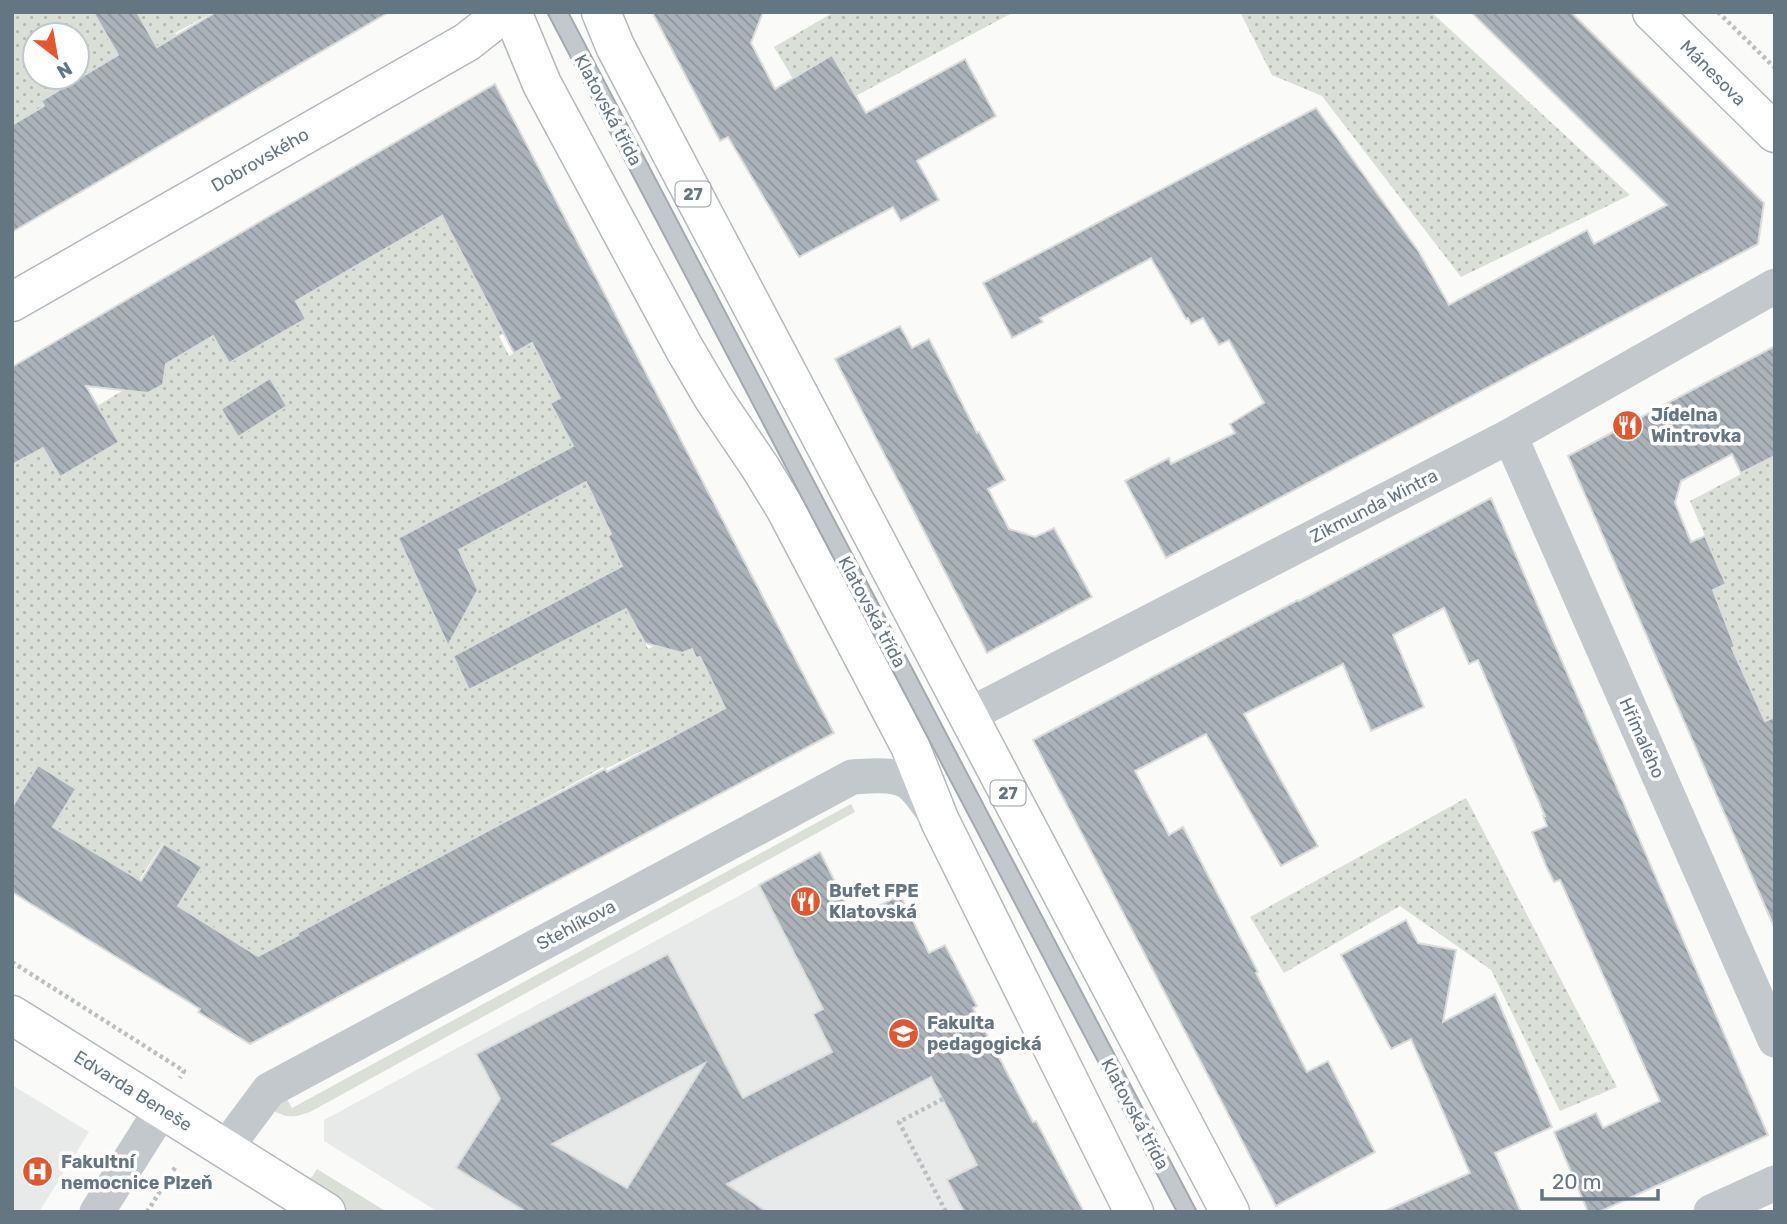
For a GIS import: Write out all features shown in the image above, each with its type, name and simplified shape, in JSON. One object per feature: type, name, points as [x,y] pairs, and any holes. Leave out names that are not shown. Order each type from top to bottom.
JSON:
[{"type":"main road","name":"Dobrovského","points":[[12,302],[467,42],[505,12]]},
{"type":"main road","name":"Klatovská třída","points":[[512,12],[542,84],[714,399],[937,731],[1230,1212]]},
{"type":"main road","name":"Klatovská třída","points":[[601,12],[937,731],[940,821],[1134,1212]]},
{"type":"main road","name":"Mánesova","points":[[1652,12],[1775,133]]},
{"type":"main road","name":"Edvarda Beneše","points":[[12,1015],[326,1212]]},
{"type":"street","name":"Zikmunda Wintra","points":[[937,731],[1510,436],[1775,286]]},
{"type":"street","name":"Hřímalého","points":[[1510,436],[1775,1040]]},
{"type":"street","name":"Stehlíkova","points":[[225,1149],[269,1090],[852,776],[900,779],[913,785],[940,821]]},
{"type":"street","points":[[97,1212],[162,1108]]},
{"type":"street","points":[[1711,1212],[1775,1183]]},
{"type":"lane","name":"Klatovská třída","points":[[557,12],[937,731],[1186,1212]]},
{"type":"path","points":[[1718,12],[1775,68]]},
{"type":"path","points":[[943,1099],[899,1122],[946,1212]]},
{"type":"path","points":[[147,1212],[176,1166]]},
{"type":"shaded area","points":[[12,12],[214,12],[175,33],[183,47],[91,71],[91,21],[21,21],[21,91],[58,91],[41,101],[52,120],[12,125]]},
{"type":"shaded area","points":[[834,12],[1014,12],[816,117],[774,47]]},
{"type":"shaded area","points":[[1240,12],[1431,12],[1630,195],[1461,277],[1322,96],[1272,75]]},
{"type":"shaded area","points":[[444,205],[522,325],[499,336],[509,356],[532,343],[540,359],[550,354],[560,398],[551,404],[568,437],[585,428],[637,508],[606,524],[611,534],[608,537],[616,552],[629,546],[634,622],[648,649],[658,644],[662,649],[678,641],[692,649],[696,658],[700,657],[710,677],[715,674],[741,705],[605,769],[603,767],[258,956],[197,918],[173,914],[202,867],[163,843],[139,880],[52,828],[38,766],[12,807],[12,463],[97,406],[187,352],[212,333],[226,359],[234,361],[306,319],[284,281]]},
{"type":"shaded area","points":[[1775,456],[1775,721],[1765,721],[1732,648],[1734,647],[1712,590],[1726,584],[1690,501]]},
{"type":"shaded area","points":[[1466,798],[1617,1087],[1560,1111],[1491,970],[1400,906],[1284,973],[1250,917]]},
{"type":"shaded area","points":[[851,804],[855,812],[310,1112],[290,1116],[271,1110],[285,1096],[292,1108]]},
{"type":"shaded area","points":[[820,852],[854,918],[900,895],[929,952],[945,945],[977,1006],[974,1009],[1032,1122],[1036,1121],[1084,1212],[438,1212],[324,1141],[324,1120]]},
{"type":"shaded area","name":"Fakultní nemocnice Plzeň","points":[[12,1085],[89,1132],[39,1212],[12,1212]]},
{"type":"shaded area","points":[[317,1169],[387,1212],[347,1212],[306,1186]]},
{"type":"building","points":[[93,12],[137,12],[157,47],[216,12],[389,12],[12,232],[12,125],[44,106],[41,101],[58,91],[91,91],[91,71],[118,55]]},
{"type":"building","points":[[652,12],[763,12],[751,43],[775,89],[832,55],[866,113],[965,59],[996,116],[917,161],[939,200],[901,221],[893,207],[799,257],[728,137],[720,141]]},
{"type":"building","points":[[1471,12],[1571,12],[1764,203],[1758,244],[1166,558],[1125,481],[1169,458],[1171,464],[1235,433],[1230,424],[1264,403],[1229,340],[1219,345],[1203,318],[1191,324],[1188,318],[1186,319],[1151,258],[1040,318],[1043,322],[1012,338],[983,283],[1316,108],[1419,252],[1449,305],[1587,230],[1594,244],[1667,205]]},
{"type":"building","points":[[495,84],[834,733],[250,1044],[198,1012],[200,1009],[12,892],[12,807],[38,765],[76,789],[53,827],[141,881],[164,844],[202,867],[178,906],[258,956],[502,823],[605,769],[607,772],[725,708],[700,657],[696,658],[692,649],[682,653],[645,643],[626,609],[469,690],[453,656],[622,566],[608,536],[611,534],[586,482],[459,550],[478,590],[448,646],[398,538],[573,446],[550,403],[560,398],[532,343],[514,353],[442,216],[296,301],[306,319],[229,363],[213,336],[166,364],[163,385],[148,393],[86,386],[119,442],[60,477],[43,448],[12,465],[12,367]]},
{"type":"building","points":[[900,326],[912,348],[929,339],[977,433],[979,432],[1005,480],[988,489],[1009,529],[1035,537],[1054,528],[1092,597],[987,653],[835,359]]},
{"type":"building","points":[[1775,346],[1775,456],[1741,473],[1732,454],[1681,481],[1675,503],[1691,542],[1705,536],[1726,584],[1713,590],[1735,647],[1732,648],[1765,721],[1775,717],[1775,929],[1568,456]]},
{"type":"building","points":[[270,378],[287,406],[238,437],[221,409]]},
{"type":"building","points":[[1491,498],[1768,1135],[1599,1212],[1588,1212],[1554,1132],[1596,1113],[1603,1128],[1660,1101],[1560,880],[1554,882],[1532,832],[1547,826],[1545,816],[1478,660],[1469,664],[1444,608],[1393,635],[1424,707],[1371,731],[1343,664],[1244,714],[1318,846],[1281,866],[1206,734],[1135,771],[1169,835],[1183,827],[1307,1072],[1328,1061],[1375,1152],[1276,1206],[1033,740]]},
{"type":"building","points":[[820,852],[854,919],[900,895],[929,953],[945,945],[977,1006],[973,1008],[1084,1212],[964,1212],[947,1180],[977,1165],[931,1077],[727,1184],[767,1212],[526,1212],[456,1168],[500,1099],[476,1054],[668,954],[743,1098],[832,1052],[813,1014],[823,1009],[759,885]],"holes":[[[705,1063],[627,1188],[552,1144]]]},
{"type":"building","points":[[1406,920],[1418,943],[1456,950],[1443,1022],[1495,994],[1552,1127],[1495,1153],[1521,1212],[1383,1212],[1470,1173],[1411,1039],[1391,1049],[1341,955]]},
{"type":"tram line","points":[[547,12],[1177,1212]]},
{"type":"tram line","points":[[568,12],[1197,1212]]},
{"type":"place","name":"Jídelna Wintrovka","points":[[1628,425]]},
{"type":"place","name":"Bufet FPE Klatovská","points":[[806,901]]},
{"type":"place","name":"Fakulta pedagogická","points":[[904,1033]]},
{"type":"place","name":"Fakultní nemocnice Plzeň","points":[[38,1172]]}]
